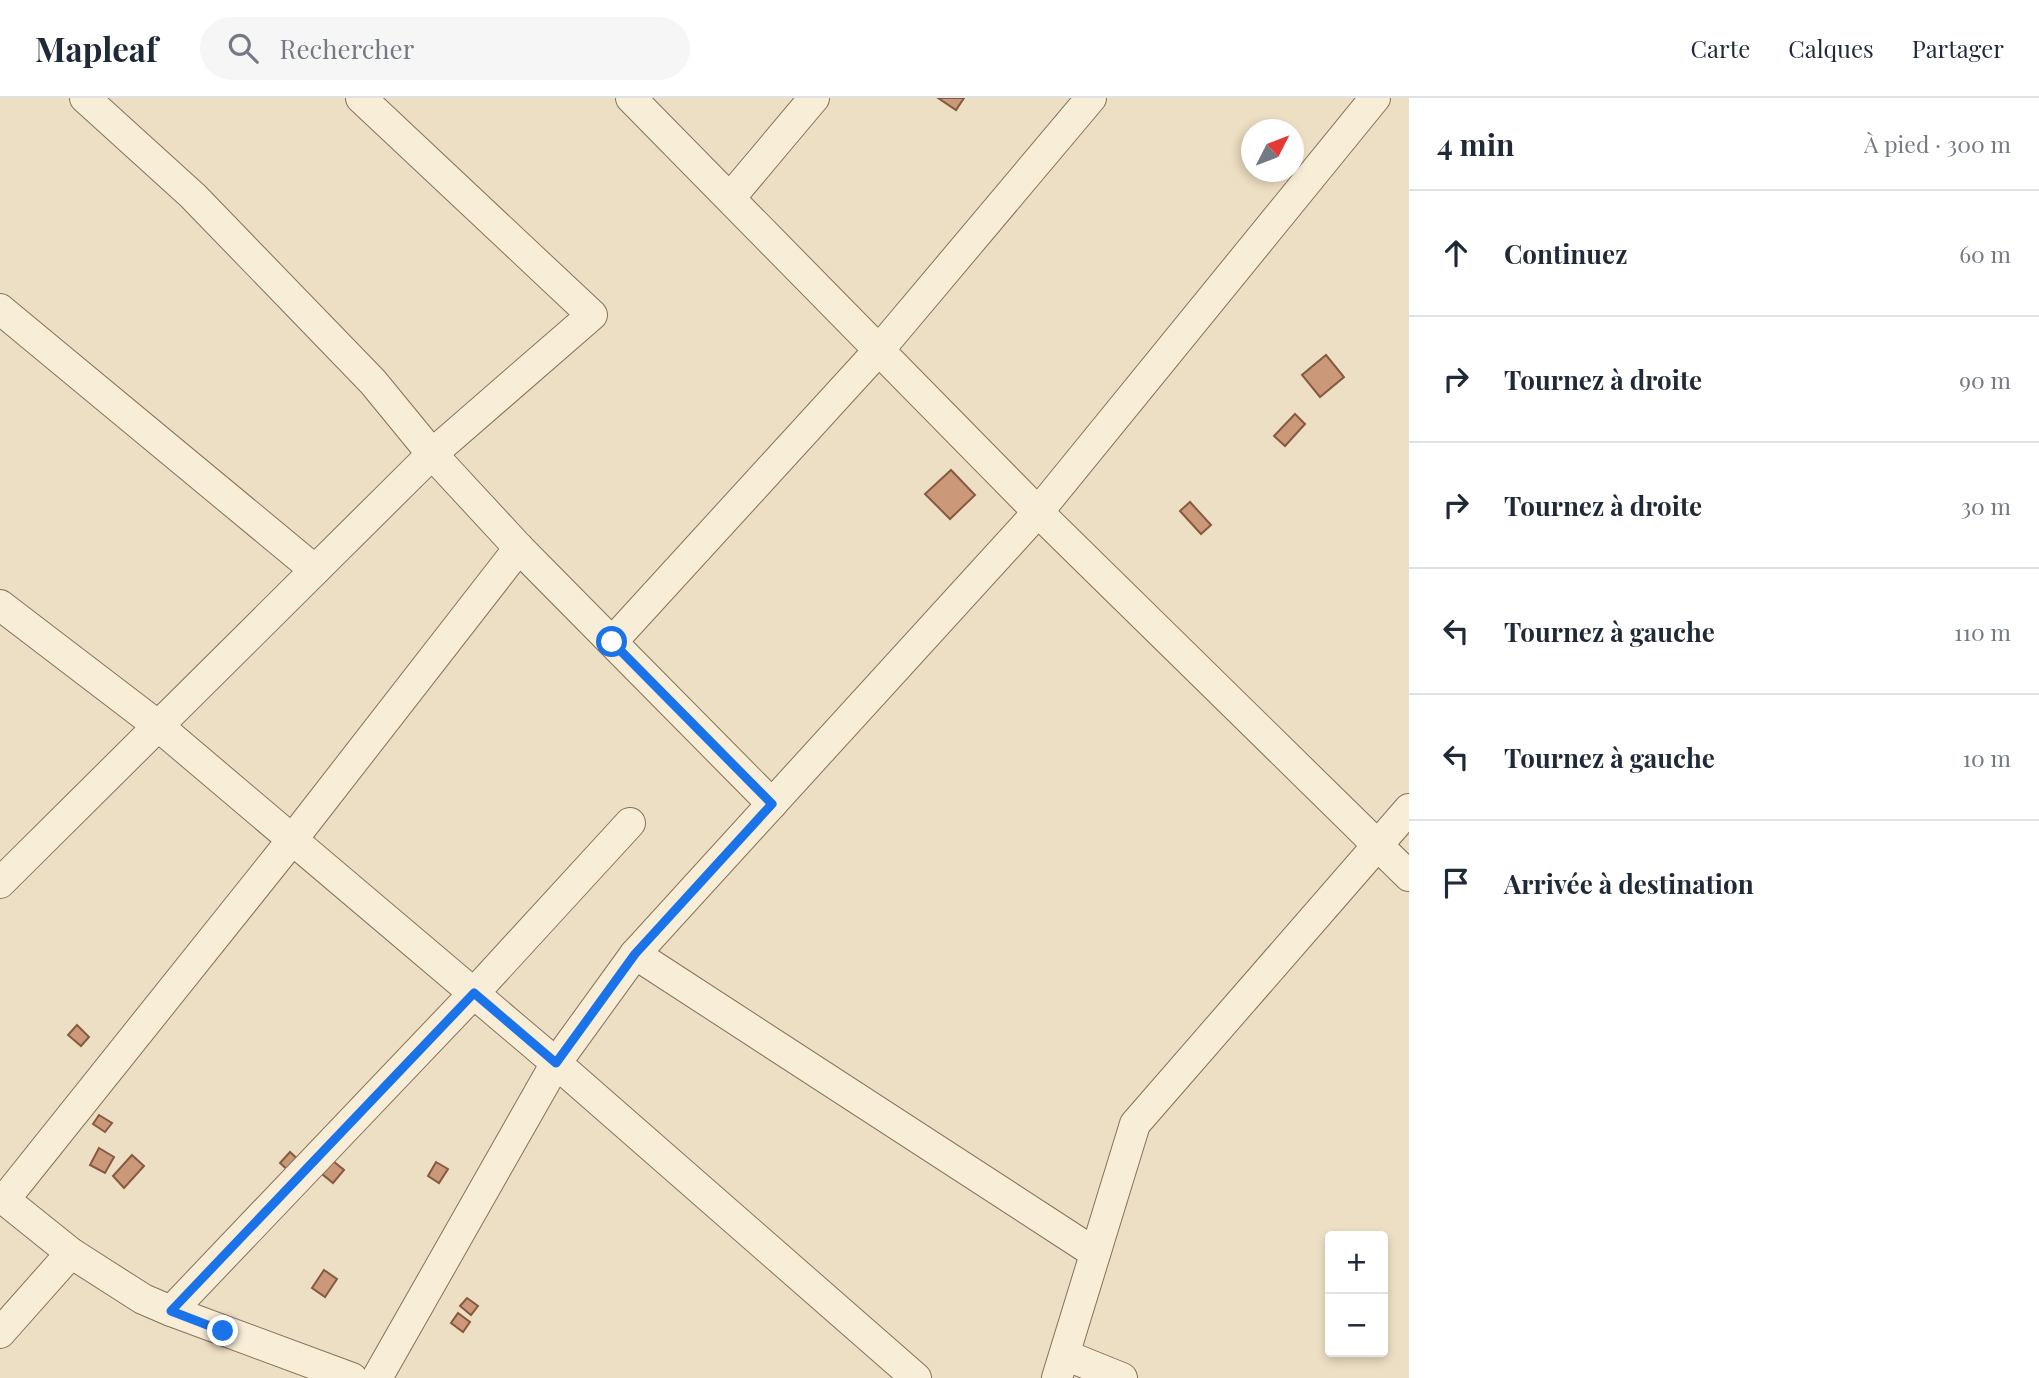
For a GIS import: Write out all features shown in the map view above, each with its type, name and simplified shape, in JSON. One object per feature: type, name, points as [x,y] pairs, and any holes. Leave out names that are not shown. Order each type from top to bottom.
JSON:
[{"type":"street","points":[[85,98],[193,196],[373,382],[432,454],[519,548],[772,804]]},
{"type":"street","points":[[0,883],[432,454],[592,315],[361,98]]},
{"type":"street","points":[[631,98],[1038,512],[1409,876]]},
{"type":"street","points":[[730,198],[814,98]]},
{"type":"street","points":[[612,642],[879,350],[1091,98]]},
{"type":"street","points":[[377,1378],[556,1063],[635,954],[1038,512],[1376,98]]},
{"type":"street","points":[[0,309],[315,570]]},
{"type":"street","points":[[352,1378],[171,1311],[143,1298],[71,1253],[2,1198],[292,839],[519,548]]},
{"type":"street","points":[[0,605],[157,725],[556,1063],[916,1378]]},
{"type":"street","points":[[1122,1378],[1061,1367],[1135,1124],[1409,809]]},
{"type":"street","points":[[171,1311],[474,993],[630,823]]},
{"type":"street","points":[[635,954],[1095,1253]]},
{"type":"street","points":[[0,1333],[71,1253]]},
{"type":"building","points":[[938,98],[964,98],[956,110]]},
{"type":"building","points":[[1326,355],[1344,377],[1320,397],[1302,375]]},
{"type":"building","points":[[1295,414],[1305,424],[1285,446],[1274,436]]},
{"type":"building","points":[[951,470],[975,495],[950,519],[925,494]]},
{"type":"building","points":[[1190,502],[1211,525],[1201,534],[1180,511]]},
{"type":"building","points":[[77,1025],[89,1037],[81,1046],[68,1035]]},
{"type":"building","points":[[99,1115],[112,1123],[105,1132],[93,1124]]},
{"type":"building","points":[[99,1148],[114,1157],[105,1173],[90,1165]]},
{"type":"building","points":[[290,1152],[302,1163],[292,1174],[280,1163]]},
{"type":"building","points":[[132,1155],[144,1166],[124,1188],[113,1176]]},
{"type":"building","points":[[333,1161],[344,1170],[333,1183],[322,1174]]},
{"type":"building","points":[[436,1162],[448,1169],[439,1183],[428,1176]]},
{"type":"building","points":[[324,1270],[337,1279],[325,1297],[312,1288]]},
{"type":"building","points":[[467,1298],[478,1306],[471,1315],[460,1306]]},
{"type":"building","points":[[458,1313],[470,1322],[463,1332],[451,1323]]},
{"type":"route","points":[[223,1331],[171,1311],[474,993],[556,1063],[635,954],[772,804],[612,642]]}]
